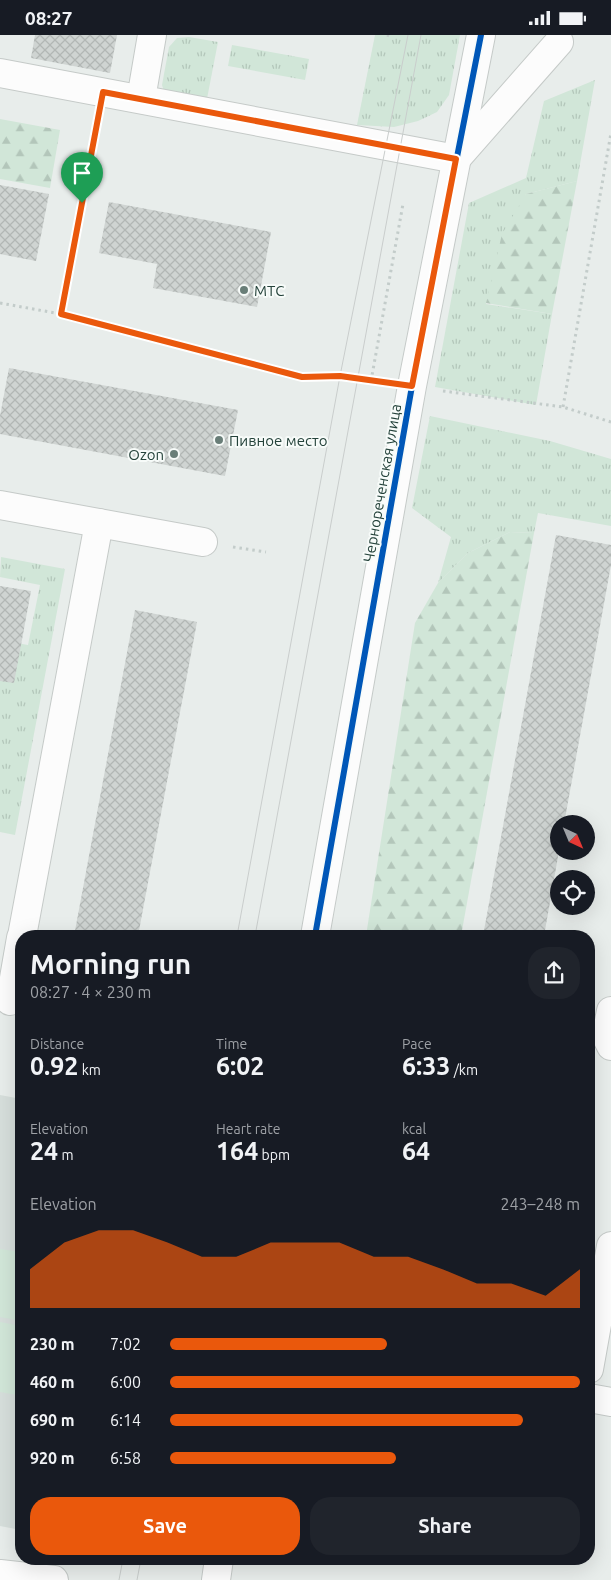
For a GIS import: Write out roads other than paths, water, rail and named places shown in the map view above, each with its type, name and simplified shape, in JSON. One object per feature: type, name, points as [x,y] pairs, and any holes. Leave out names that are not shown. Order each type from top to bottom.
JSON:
[{"type":"street","points":[[141,99],[152,35]]},
{"type":"street","name":"Чернореченская улица","points":[[316,930],[412,386],[481,35]]},
{"type":"street","points":[[0,73],[456,159],[559,42]]},
{"type":"street","points":[[0,505],[202,542]]},
{"type":"street","points":[[22,930],[99,523]]},
{"type":"street","points":[[10,1001],[15,972]]},
{"type":"street","points":[[611,1011],[606,1036],[611,1046]]},
{"type":"street","points":[[595,1335],[611,1246]]},
{"type":"street","points":[[595,1399],[611,1402]]},
{"type":"street","points":[[216,1580],[218,1565]]},
{"type":"street","points":[[0,1574],[54,1580]]},
{"type":"tram line","points":[[238,930],[340,376],[408,35]]},
{"type":"tram line","points":[[256,930],[421,35]]},
{"type":"tram line","points":[[119,1580],[122,1565]]},
{"type":"tram line","points":[[137,1580],[140,1565]]},
{"type":"place","name":"МТС","points":[[244,290]]},
{"type":"place","name":"Пивное место","points":[[219,440]]},
{"type":"place","name":"Ozon","points":[[174,454]]}]
